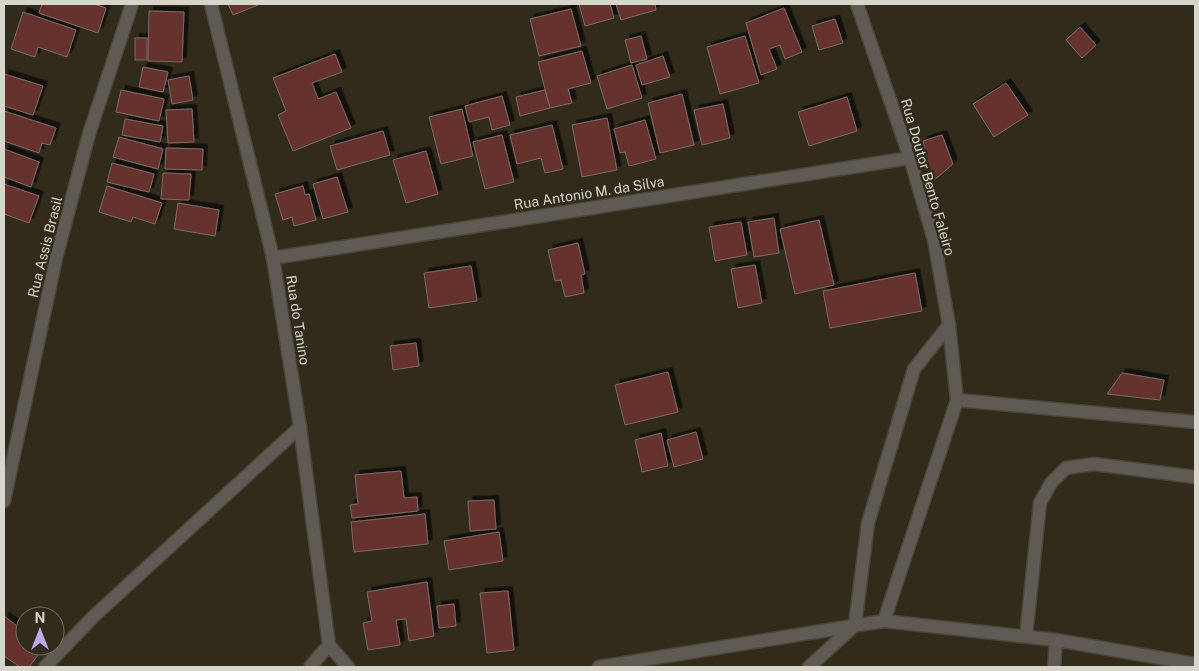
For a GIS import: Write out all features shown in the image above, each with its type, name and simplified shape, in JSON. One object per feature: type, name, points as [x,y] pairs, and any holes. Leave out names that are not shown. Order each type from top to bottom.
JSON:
[{"type":"street","name":"Rua Assis Brasil","points":[[4,501],[56,258],[89,134],[132,4]]},
{"type":"street","name":"Rua do Tanino","points":[[211,4],[273,258],[300,427],[329,645]]},
{"type":"street","name":"Rua Doutor Bento Faleiro","points":[[857,4],[910,158],[934,240],[949,325],[957,400],[884,621]]},
{"type":"street","name":"Rua Antonio M. da Silva","points":[[273,258],[910,158]]},
{"type":"street","points":[[809,667],[855,625],[868,523],[914,369],[949,325]]},
{"type":"street","points":[[957,400],[1195,422]]},
{"type":"street","points":[[45,667],[93,617],[300,427]]},
{"type":"street","points":[[1026,636],[1040,503],[1051,483],[1066,468],[1094,464],[1195,477]]},
{"type":"street","points":[[599,667],[884,621],[1056,640],[1195,664]]},
{"type":"street","points":[[1054,667],[1056,640]]},
{"type":"street","points":[[310,667],[329,645],[348,667]]},
{"type":"building","points":[[42,4],[94,4],[106,8],[98,33],[39,13]]},
{"type":"building","points":[[228,4],[258,4],[258,5],[233,15]]},
{"type":"building","points":[[579,4],[610,4],[614,18],[585,26]]},
{"type":"building","points":[[616,4],[655,4],[656,10],[621,20]]},
{"type":"building","points":[[784,8],[802,52],[785,59],[780,45],[769,49],[777,69],[761,75],[746,23]]},
{"type":"building","points":[[571,9],[581,46],[539,56],[530,19]]},
{"type":"building","points":[[149,11],[184,12],[182,62],[148,61]]},
{"type":"building","points":[[23,12],[76,30],[67,57],[38,47],[35,57],[11,49]]},
{"type":"building","points":[[835,19],[843,43],[819,50],[812,26]]},
{"type":"building","points":[[1080,27],[1096,45],[1082,58],[1066,40]]},
{"type":"building","points":[[641,36],[647,59],[631,63],[625,40]]},
{"type":"building","points":[[745,36],[759,83],[720,94],[707,47]]},
{"type":"building","points":[[135,38],[147,38],[147,60],[135,60]]},
{"type":"building","points":[[582,51],[591,83],[568,89],[572,103],[550,108],[538,62]]},
{"type":"building","points":[[335,54],[342,72],[312,83],[318,99],[336,92],[351,128],[293,151],[278,115],[286,111],[273,78]]},
{"type":"building","points":[[663,56],[670,77],[642,85],[636,65]]},
{"type":"building","points":[[632,65],[642,98],[607,109],[597,76]]},
{"type":"building","points":[[143,67],[168,72],[163,92],[139,87]]},
{"type":"building","points":[[4,74],[43,86],[33,115],[4,106]]},
{"type":"building","points":[[189,76],[193,100],[172,104],[168,80]]},
{"type":"building","points":[[1006,83],[1028,115],[994,137],[973,104]]},
{"type":"building","points":[[121,90],[164,99],[159,121],[116,112]]},
{"type":"building","points":[[545,90],[550,108],[520,116],[516,97]]},
{"type":"building","points":[[682,94],[694,145],[660,153],[648,103]]},
{"type":"building","points":[[502,96],[510,125],[492,130],[489,117],[469,122],[465,106]]},
{"type":"building","points":[[847,97],[857,131],[809,146],[798,112]]},
{"type":"building","points":[[723,104],[730,138],[702,145],[694,110]]},
{"type":"building","points":[[192,109],[194,142],[168,143],[166,110]]},
{"type":"building","points":[[462,109],[473,156],[441,164],[429,117]]},
{"type":"building","points":[[4,111],[56,128],[50,145],[42,143],[39,153],[4,141]]},
{"type":"building","points":[[607,118],[617,170],[582,177],[572,125]]},
{"type":"building","points":[[125,119],[163,126],[160,142],[122,135]]},
{"type":"building","points":[[645,120],[656,159],[629,166],[625,152],[620,153],[614,129]]},
{"type":"building","points":[[552,125],[563,169],[545,173],[541,158],[517,164],[510,135]]},
{"type":"building","points":[[383,131],[390,155],[337,170],[330,146]]},
{"type":"building","points":[[502,135],[514,182],[485,189],[473,142]]},
{"type":"building","points":[[942,135],[953,164],[932,182],[923,141]]},
{"type":"building","points":[[119,137],[163,149],[158,169],[113,157]]},
{"type":"building","points":[[166,148],[203,149],[202,170],[165,169]]},
{"type":"building","points":[[4,149],[39,162],[31,187],[4,177]]},
{"type":"building","points":[[426,151],[438,194],[406,203],[393,160]]},
{"type":"building","points":[[112,163],[154,174],[149,192],[107,182]]},
{"type":"building","points":[[163,173],[191,174],[189,200],[161,199]]},
{"type":"building","points":[[337,177],[348,212],[323,219],[313,184]]},
{"type":"building","points":[[4,184],[39,196],[29,223],[4,214]]},
{"type":"building","points":[[107,186],[162,203],[155,224],[133,217],[131,222],[99,212]]},
{"type":"building","points":[[303,186],[305,195],[309,194],[316,220],[294,226],[292,217],[283,220],[275,194]]},
{"type":"building","points":[[178,203],[219,210],[215,236],[174,229]]},
{"type":"building","points":[[774,218],[779,253],[754,257],[748,222]]},
{"type":"building","points":[[819,220],[834,285],[795,294],[780,229]]},
{"type":"building","points":[[741,222],[747,255],[715,261],[709,227]]},
{"type":"building","points":[[578,243],[585,274],[581,275],[584,293],[565,297],[561,280],[555,281],[548,250]]},
{"type":"building","points":[[755,265],[762,303],[738,308],[731,269]]},
{"type":"building","points":[[471,266],[477,301],[429,308],[424,273]]},
{"type":"building","points":[[915,273],[922,311],[830,328],[823,291]]},
{"type":"building","points":[[416,343],[419,366],[393,370],[390,346]]},
{"type":"building","points":[[668,372],[678,412],[625,425],[615,385]]},
{"type":"building","points":[[1122,373],[1164,380],[1160,400],[1107,394]]},
{"type":"building","points":[[696,432],[703,459],[674,467],[667,440]]},
{"type":"building","points":[[661,433],[668,466],[642,472],[635,440]]},
{"type":"building","points":[[401,471],[404,498],[417,497],[418,511],[352,518],[350,505],[358,504],[355,475]]},
{"type":"building","points":[[494,500],[496,529],[470,531],[468,501]]},
{"type":"building","points":[[425,514],[428,544],[354,552],[351,522]]},
{"type":"building","points":[[499,532],[503,561],[449,570],[444,541]]},
{"type":"building","points":[[427,582],[434,636],[409,641],[406,619],[396,620],[400,645],[368,650],[363,623],[372,621],[367,592]]},
{"type":"building","points":[[508,591],[514,650],[487,653],[480,593]]},
{"type":"building","points":[[454,604],[456,626],[439,628],[437,606]]},
{"type":"building","points":[[4,616],[15,624],[15,656],[37,656],[29,667],[20,667],[4,656]]}]
